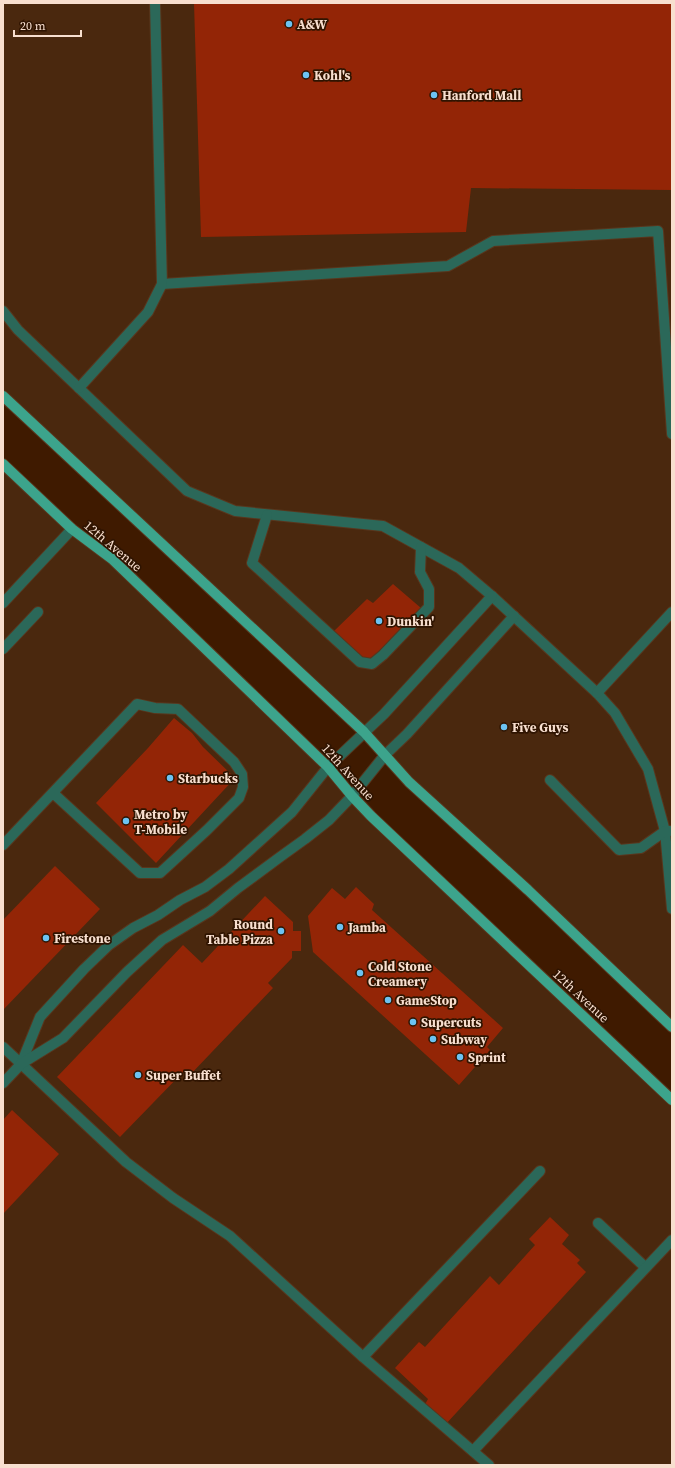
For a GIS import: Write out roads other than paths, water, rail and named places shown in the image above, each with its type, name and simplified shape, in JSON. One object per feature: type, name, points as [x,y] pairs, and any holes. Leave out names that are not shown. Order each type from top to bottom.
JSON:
[{"type":"main road","points":[[3,396],[364,732],[409,782],[528,890],[672,1027]]},
{"type":"main road","name":"12th Avenue","points":[[3,464],[72,529],[112,559],[328,767],[352,796],[672,1100]]},
{"type":"street","points":[[79,388],[148,312],[162,284],[155,3]]},
{"type":"street","points":[[162,284],[448,266],[493,241],[658,231],[672,434]]},
{"type":"street","points":[[3,312],[18,330],[187,491],[235,511],[383,526],[459,568],[492,596],[597,693],[615,714],[648,769],[669,831],[672,909]]},
{"type":"street","points":[[267,515],[252,563],[360,662],[372,664],[383,656],[429,607],[429,589],[420,572],[421,547]]},
{"type":"street","points":[[3,603],[72,529]]},
{"type":"street","points":[[21,1064],[40,1017],[108,945],[133,928],[205,887],[229,869],[292,812],[328,767],[384,714],[492,596]]},
{"type":"street","points":[[3,649],[38,612]]},
{"type":"street","points":[[597,693],[672,612]]},
{"type":"street","points":[[3,1083],[21,1064],[63,1038],[127,972],[162,940],[210,911],[238,888],[329,820],[352,796],[385,756],[407,734],[514,616]]},
{"type":"street","points":[[3,846],[53,793],[137,704],[178,710],[234,762],[242,774],[242,787],[239,798],[207,830],[160,872],[140,873],[53,793]]},
{"type":"street","points":[[550,780],[619,850],[641,848],[669,831]]},
{"type":"street","points":[[3,1046],[126,1162],[173,1198],[230,1236],[363,1357],[489,1465]]},
{"type":"street","points":[[363,1357],[540,1171]]},
{"type":"street","points":[[598,1223],[645,1267]]},
{"type":"street","points":[[474,1451],[645,1267],[672,1240]]},
{"type":"place","name":"A&W","points":[[289,24]]},
{"type":"place","name":"Kohl's","points":[[306,75]]},
{"type":"place","name":"Hanford Mall","points":[[434,95]]},
{"type":"place","name":"Dunkin'","points":[[379,621]]},
{"type":"place","name":"Five Guys","points":[[504,727]]},
{"type":"place","name":"Starbucks","points":[[170,778]]},
{"type":"place","name":"Metro by T-Mobile","points":[[126,821]]},
{"type":"place","name":"Jamba","points":[[340,927]]},
{"type":"place","name":"Round Table Pizza","points":[[281,931]]},
{"type":"place","name":"Firestone","points":[[46,938]]},
{"type":"place","name":"Cold Stone Creamery","points":[[360,973]]},
{"type":"place","name":"GameStop","points":[[388,1000]]},
{"type":"place","name":"Supercuts","points":[[413,1022]]},
{"type":"place","name":"Subway","points":[[433,1039]]},
{"type":"place","name":"Sprint","points":[[460,1057]]},
{"type":"place","name":"Super Buffet","points":[[138,1075]]}]
